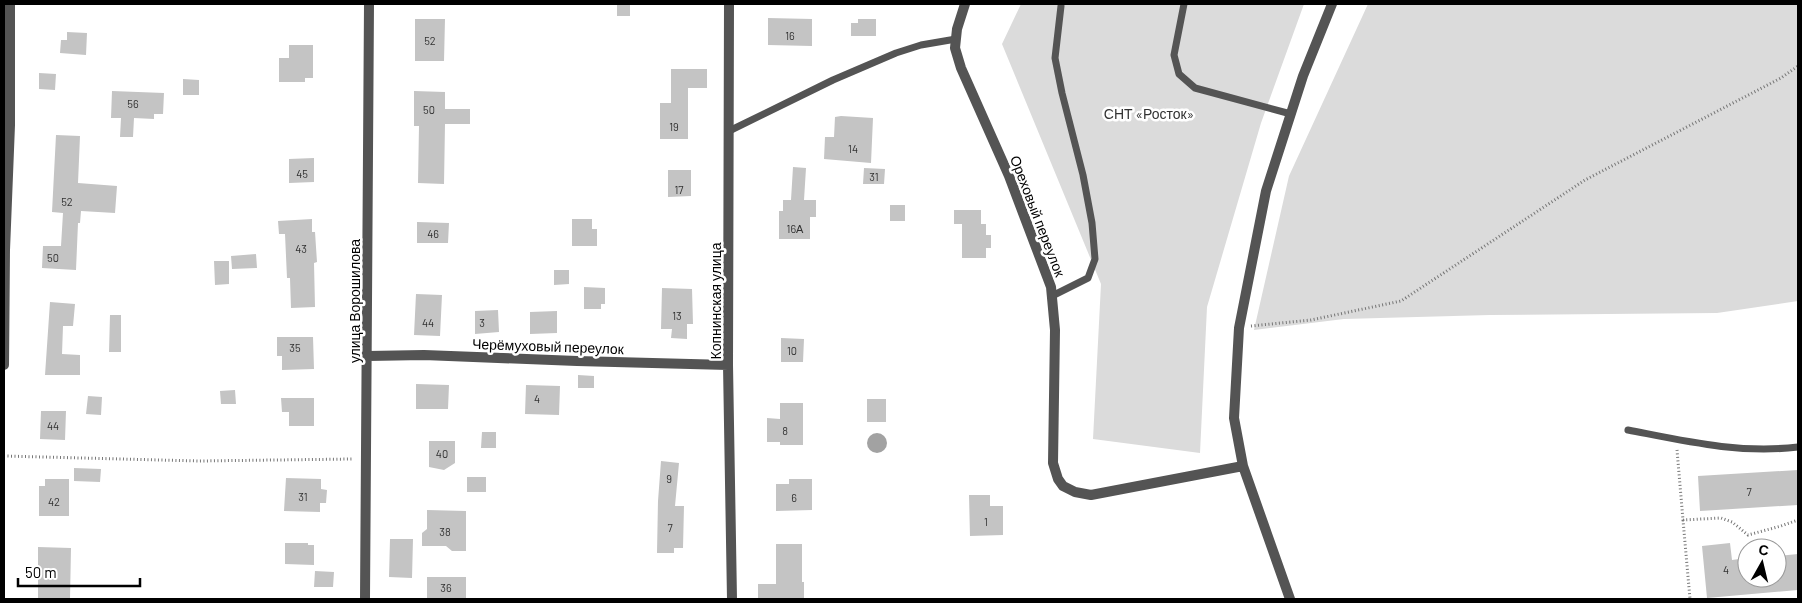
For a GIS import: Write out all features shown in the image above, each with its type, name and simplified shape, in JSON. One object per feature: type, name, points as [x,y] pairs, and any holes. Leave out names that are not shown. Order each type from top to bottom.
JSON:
[{"type":"street","points":[[4,365],[5,250],[10,125],[10,4]]},
{"type":"street","name":"улица Ворошилова","points":[[365,599],[369,4]]},
{"type":"street","name":"Копнинская улица","points":[[729,4],[728,365],[732,599]]},
{"type":"street","name":"Ореховый переулок","points":[[966,4],[957,29],[955,48],[961,68],[1009,176],[1051,287],[1055,330],[1052,443],[1053,463],[1058,479],[1063,486],[1075,492],[1091,496],[1243,466]]},
{"type":"street","points":[[1290,599],[1243,466],[1234,418],[1239,328],[1266,191],[1303,76],[1332,4]]},
{"type":"street","name":"Черёмуховый переулок","points":[[368,356],[424,355],[728,365]]},
{"type":"lane","points":[[1184,4],[1174,55],[1179,74],[1195,88],[1290,114]]},
{"type":"lane","points":[[1052,296],[1088,278],[1096,259],[1083,175],[1055,58],[1061,6]]},
{"type":"lane","points":[[729,131],[833,80],[896,53],[921,45],[956,39]]},
{"type":"lane","points":[[1628,430],[1708,445],[1771,450],[1798,447]]},
{"type":"path","points":[[1239,328],[1311,320],[1401,301],[1585,180],[1781,78],[1798,66]]},
{"type":"path","points":[[1676,439],[1690,599]]},
{"type":"path","points":[[4,456],[199,461],[366,459]]},
{"type":"path","points":[[1683,520],[1721,518],[1732,522],[1748,535],[1798,520]]},
{"type":"green space","name":"СНТ «Росток»","points":[[1021,4],[1304,4],[1261,123],[1207,307],[1200,453],[1093,439],[1101,284],[1002,44]]},
{"type":"green space","points":[[1368,4],[1798,4],[1798,301],[1717,313],[1490,315],[1344,319],[1254,330],[1289,176]]},
{"type":"shaded area","points":[[877,433],[884,436],[887,443],[884,450],[877,453],[870,450],[867,443],[870,436]]},
{"type":"building","points":[[617,4],[630,4],[630,16],[617,16]]},
{"type":"building","points":[[768,18],[812,19],[812,46],[768,45]]},
{"type":"building","points":[[415,19],[445,19],[444,61],[415,61]]},
{"type":"building","points":[[858,19],[876,19],[876,36],[851,36],[851,23],[858,23]]},
{"type":"building","points":[[67,32],[87,33],[86,55],[60,53],[61,40],[67,40]]},
{"type":"building","points":[[289,45],[313,45],[313,78],[305,78],[305,82],[279,82],[279,58],[289,58]]},
{"type":"building","points":[[671,69],[707,69],[707,88],[688,88],[688,139],[660,139],[660,103],[671,103]]},
{"type":"building","points":[[39,73],[56,74],[55,90],[39,89]]},
{"type":"building","points":[[183,79],[199,80],[199,95],[183,95]]},
{"type":"building","points":[[112,91],[164,93],[163,114],[154,114],[154,119],[134,118],[133,137],[120,137],[121,118],[111,118]]},
{"type":"building","points":[[414,91],[445,92],[445,109],[470,109],[470,124],[445,124],[444,184],[418,183],[419,126],[414,126]]},
{"type":"building","points":[[835,117],[873,118],[871,163],[824,159],[825,137],[834,137]]},
{"type":"building","points":[[56,135],[80,136],[78,183],[117,186],[115,213],[81,211],[80,223],[78,223],[76,270],[42,268],[43,246],[61,246],[63,213],[52,212]]},
{"type":"building","points":[[314,158],[314,182],[289,183],[289,159]]},
{"type":"building","points":[[793,167],[806,168],[804,200],[816,200],[816,217],[810,217],[810,239],[779,239],[779,211],[783,211],[783,200],[791,200]]},
{"type":"building","points":[[864,168],[885,169],[884,184],[863,184]]},
{"type":"building","points":[[668,170],[691,170],[691,196],[668,197]]},
{"type":"building","points":[[890,205],[905,205],[905,221],[890,221]]},
{"type":"building","points":[[954,210],[981,210],[981,224],[986,224],[986,235],[991,235],[991,248],[986,248],[986,258],[962,258],[962,224],[954,224]]},
{"type":"building","points":[[312,219],[312,232],[315,232],[317,262],[314,263],[315,307],[291,308],[290,278],[287,278],[285,234],[279,234],[278,221]]},
{"type":"building","points":[[572,219],[592,219],[592,229],[597,229],[597,246],[572,246]]},
{"type":"building","points":[[417,222],[449,223],[448,243],[417,243]]},
{"type":"building","points":[[256,254],[257,268],[232,269],[231,256]]},
{"type":"building","points":[[214,261],[229,261],[229,284],[215,285]]},
{"type":"building","points":[[554,270],[569,270],[569,284],[554,285]]},
{"type":"building","points":[[584,287],[605,288],[605,304],[601,304],[601,309],[584,309]]},
{"type":"building","points":[[662,288],[692,289],[693,324],[687,324],[687,339],[671,338],[672,329],[661,329]]},
{"type":"building","points":[[416,294],[442,295],[440,336],[414,335]]},
{"type":"building","points":[[50,302],[75,304],[73,326],[63,326],[62,354],[80,355],[80,375],[45,375]]},
{"type":"building","points":[[498,310],[499,332],[475,334],[475,311]]},
{"type":"building","points":[[557,311],[557,333],[530,334],[530,312]]},
{"type":"building","points":[[110,315],[121,315],[121,352],[109,352]]},
{"type":"building","points":[[277,337],[313,337],[314,369],[282,370],[282,356],[277,356]]},
{"type":"building","points":[[781,338],[804,339],[803,362],[781,362]]},
{"type":"building","points":[[578,375],[594,376],[594,388],[578,388]]},
{"type":"building","points":[[416,384],[449,385],[448,409],[416,409]]},
{"type":"building","points":[[526,385],[560,386],[559,415],[525,414]]},
{"type":"building","points":[[235,390],[236,404],[221,404],[220,391]]},
{"type":"building","points":[[88,396],[102,397],[101,415],[86,414]]},
{"type":"building","points":[[281,398],[314,398],[314,426],[289,426],[289,412],[282,412]]},
{"type":"building","points":[[867,399],[886,399],[886,422],[867,422]]},
{"type":"building","points":[[780,403],[803,403],[803,445],[780,445],[780,442],[767,442],[767,418],[780,419]]},
{"type":"building","points":[[41,411],[66,411],[65,440],[40,439]]},
{"type":"building","points":[[482,432],[496,432],[496,448],[481,448]]},
{"type":"building","points":[[429,441],[455,441],[455,463],[444,470],[429,467]]},
{"type":"building","points":[[661,461],[679,463],[675,506],[684,506],[683,548],[674,548],[674,553],[657,553]]},
{"type":"building","points":[[74,468],[101,469],[100,482],[74,481]]},
{"type":"building","points":[[1798,470],[1798,505],[1700,511],[1698,476]]},
{"type":"building","points":[[467,477],[486,477],[486,492],[467,492]]},
{"type":"building","points":[[286,478],[321,479],[321,489],[327,490],[326,503],[320,503],[320,512],[284,511]]},
{"type":"building","points":[[45,479],[69,479],[69,516],[39,516],[39,486],[45,486]]},
{"type":"building","points":[[789,479],[812,479],[812,510],[776,511],[776,484],[789,484]]},
{"type":"building","points":[[969,495],[990,495],[990,506],[1003,506],[1003,535],[970,536]]},
{"type":"building","points":[[427,510],[466,511],[466,551],[452,551],[446,546],[422,546],[422,533],[427,529]]},
{"type":"building","points":[[390,539],[413,539],[412,578],[389,577]]},
{"type":"building","points":[[285,543],[308,543],[308,545],[314,545],[314,565],[285,564]]},
{"type":"building","points":[[1730,543],[1732,560],[1737,559],[1737,588],[1787,588],[1787,555],[1798,554],[1798,590],[1707,598],[1702,546]]},
{"type":"building","points":[[776,544],[802,544],[804,598],[758,598],[758,584],[776,584]]},
{"type":"building","points":[[38,547],[71,548],[70,599],[38,599]]},
{"type":"building","points":[[315,571],[334,572],[333,587],[314,587]]},
{"type":"building","points":[[427,577],[466,577],[466,599],[427,599]]}]
